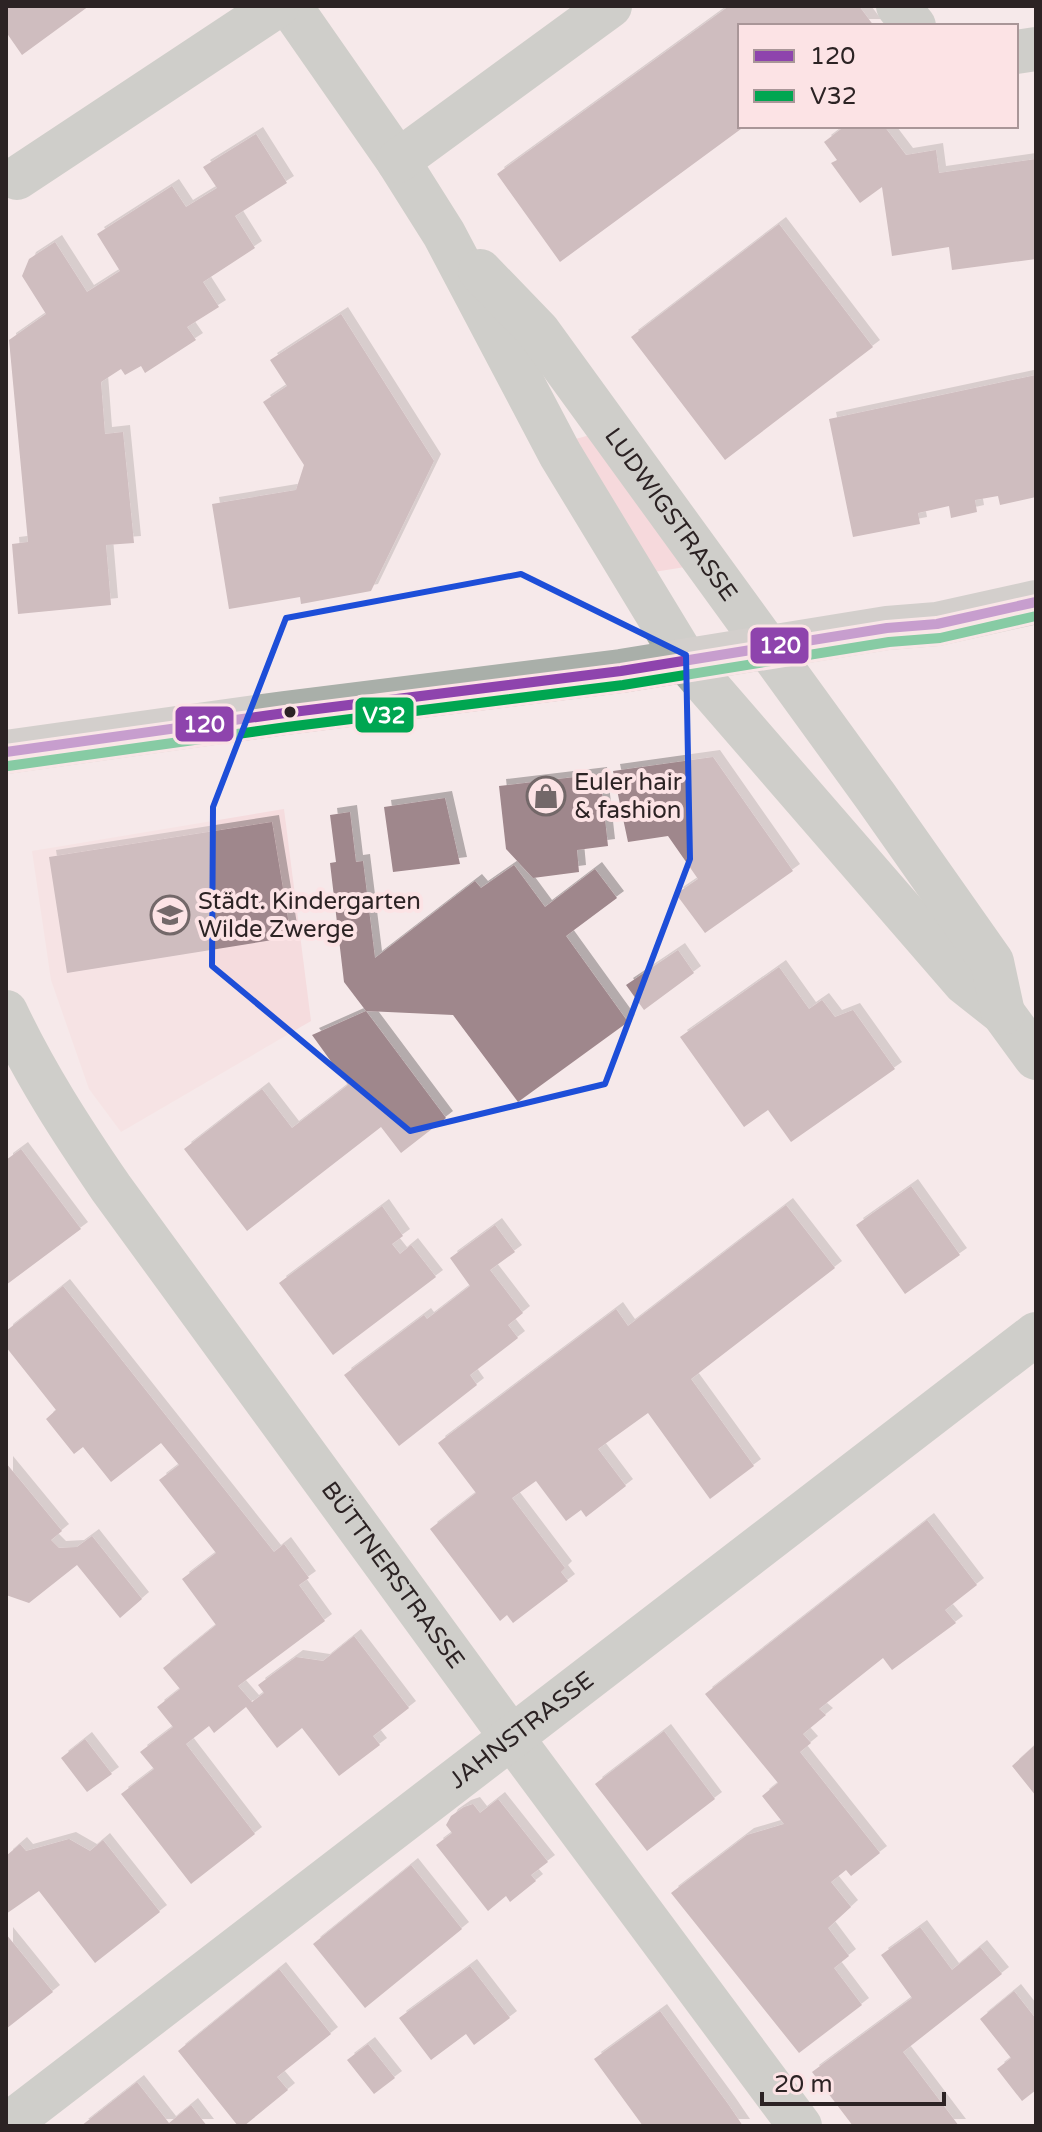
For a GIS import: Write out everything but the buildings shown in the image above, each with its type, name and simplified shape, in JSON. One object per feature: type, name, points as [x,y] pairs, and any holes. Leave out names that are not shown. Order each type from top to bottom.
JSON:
[{"type":"main road","points":[[6,752],[621,671],[887,628],[937,624],[1036,602]]},
{"type":"street","points":[[17,178],[277,6]]},
{"type":"street","points":[[290,6],[398,161],[444,234]]},
{"type":"street","points":[[398,161],[610,6]]},
{"type":"street","points":[[898,6],[912,24]]},
{"type":"street","name":"LUDWIGSTRASSE","points":[[444,234],[538,331],[768,648],[992,962],[1003,1013]]},
{"type":"street","name":"LUDWIGSTRASSE","points":[[444,234],[560,454],[685,660],[965,983],[1003,1013],[1036,1058]]},
{"type":"street","name":"BÜTTNERSTRASSE","points":[[6,1012],[62,1118],[111,1188],[512,1738],[800,2126]]},
{"type":"street","name":"JAHNSTRASSE","points":[[6,2126],[1036,1334]]},
{"type":"highlighted area","points":[[521,574],[686,655],[690,859],[605,1084],[410,1131],[212,966],[213,807],[286,618]]},
{"type":"shaded area","points":[[590,435],[685,567],[654,572],[572,440]]},
{"type":"shaded area","name":"Städt. Kindergarten Wilde Zwerge","points":[[284,809],[311,1021],[121,1132],[89,1089],[51,980],[32,851]]},
{"type":"transit line","name":"120","points":[[6,752],[621,671],[887,628],[937,624],[1036,602]]},
{"type":"transit line","name":"V32","points":[[8,766],[623,685],[889,642],[940,638],[1036,616]]},
{"type":"place","name":"Euler hair & fashion","points":[[546,796]]},
{"type":"place","name":"Städt. Kindergarten Wilde Zwerge","points":[[170,915]]}]
